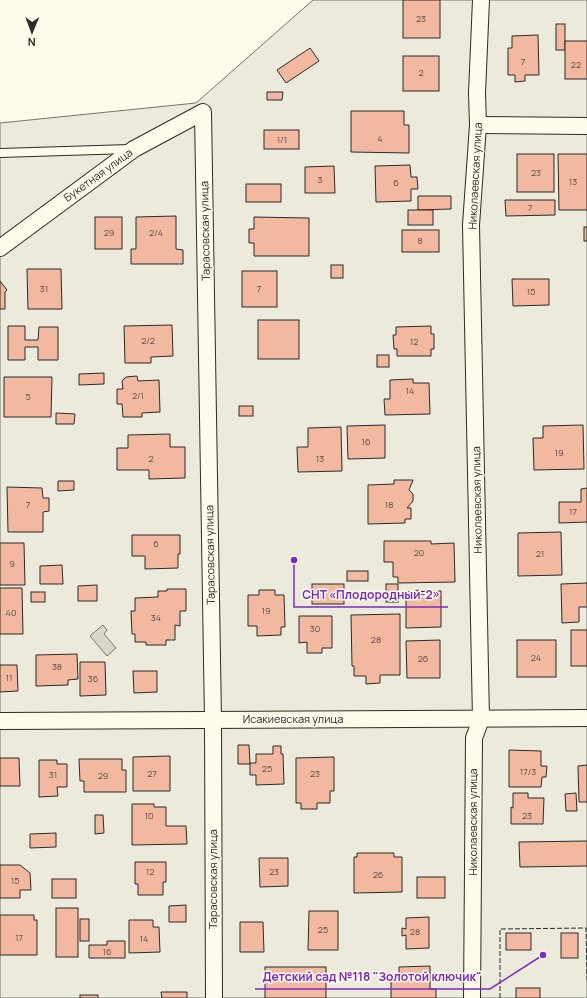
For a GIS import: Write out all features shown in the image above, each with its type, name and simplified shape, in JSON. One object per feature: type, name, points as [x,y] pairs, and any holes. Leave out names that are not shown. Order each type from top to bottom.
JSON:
[{"type":"street","name":"Николаевская улица","points":[[472,998],[474,738],[481,719],[472,225],[478,125],[477,93],[481,0]]},
{"type":"street","name":"Букетная улица","points":[[0,248],[134,149],[202,112]]},
{"type":"street","name":"Тарасовская улица","points":[[202,112],[213,720],[214,998]]},
{"type":"street","points":[[478,125],[587,126]]},
{"type":"street","name":"Исакиевская улица","points":[[0,721],[587,718]]},
{"type":"lane","points":[[0,153],[134,149]]},
{"type":"shaded area","points":[[313,0],[587,0],[587,998],[0,998],[0,123],[196,103]]},
{"type":"shaded area","points":[[103,625],[107,630],[104,634],[116,648],[107,656],[90,636]]},
{"type":"building","points":[[403,0],[440,0],[440,38],[403,38]]},
{"type":"building","points":[[556,24],[565,24],[565,50],[556,50]]},
{"type":"building","points":[[538,35],[539,75],[525,75],[525,81],[515,82],[515,75],[508,75],[508,48],[512,48],[512,36]]},
{"type":"building","points":[[565,41],[587,41],[587,79],[565,79]]},
{"type":"building","points":[[310,48],[319,61],[286,83],[277,70]]},
{"type":"building","points":[[403,56],[439,56],[439,91],[403,91]]},
{"type":"building","points":[[267,92],[283,92],[282,100],[267,100]]},
{"type":"building","points":[[351,111],[404,111],[404,125],[409,125],[409,153],[351,152]]},
{"type":"building","points":[[264,130],[299,130],[299,149],[264,149]]},
{"type":"building","points":[[517,154],[554,154],[554,192],[517,192]]},
{"type":"building","points":[[558,154],[587,154],[587,210],[559,210]]},
{"type":"building","points":[[410,165],[411,177],[417,177],[418,189],[411,189],[411,201],[376,202],[375,166]]},
{"type":"building","points":[[334,166],[335,193],[305,193],[305,167]]},
{"type":"building","points":[[246,184],[281,184],[281,202],[246,202]]},
{"type":"building","points":[[418,196],[451,196],[451,209],[418,210]]},
{"type":"building","points":[[505,200],[555,200],[555,215],[506,216]]},
{"type":"building","points":[[408,210],[433,210],[433,225],[408,225]]},
{"type":"building","points":[[176,216],[176,249],[183,250],[183,264],[131,264],[131,249],[136,249],[136,217]]},
{"type":"building","points":[[95,217],[122,217],[122,249],[95,249]]},
{"type":"building","points":[[254,217],[309,218],[309,256],[254,256],[254,243],[249,243],[249,229],[254,229]]},
{"type":"building","points":[[584,227],[587,227],[587,241],[584,241]]},
{"type":"building","points":[[402,230],[439,230],[439,252],[402,252]]},
{"type":"building","points":[[331,265],[343,265],[343,278],[331,278]]},
{"type":"building","points":[[27,269],[61,269],[62,309],[28,309]]},
{"type":"building","points":[[242,271],[277,271],[277,307],[242,307]]},
{"type":"building","points":[[512,279],[549,279],[549,305],[513,306]]},
{"type":"building","points":[[0,281],[7,290],[5,292],[5,309],[0,309]]},
{"type":"building","points":[[258,320],[299,320],[299,359],[258,359]]},
{"type":"building","points":[[172,325],[173,356],[151,357],[151,363],[125,363],[124,326]]},
{"type":"building","points":[[8,326],[25,326],[25,340],[38,340],[39,327],[58,327],[58,360],[38,360],[38,347],[25,347],[25,360],[8,360]]},
{"type":"building","points":[[431,326],[431,334],[434,334],[434,349],[431,349],[431,356],[397,356],[397,349],[394,349],[393,335],[396,335],[396,327]]},
{"type":"building","points":[[377,355],[389,355],[389,367],[377,367]]},
{"type":"building","points":[[104,373],[104,384],[79,385],[79,374]]},
{"type":"building","points":[[137,376],[138,381],[159,380],[160,412],[142,413],[142,417],[123,417],[122,404],[117,404],[117,389],[123,389],[122,381],[126,377]]},
{"type":"building","points":[[4,377],[52,377],[51,417],[4,417]]},
{"type":"building","points":[[413,379],[413,383],[429,383],[430,414],[385,415],[384,399],[390,399],[390,380]]},
{"type":"building","points":[[239,406],[253,406],[253,416],[239,416]]},
{"type":"building","points":[[56,413],[75,414],[74,424],[56,424]]},
{"type":"building","points":[[385,425],[385,458],[348,459],[347,426]]},
{"type":"building","points":[[583,425],[584,469],[534,470],[533,438],[543,438],[543,426]]},
{"type":"building","points":[[341,427],[342,471],[298,472],[297,447],[308,447],[308,428]]},
{"type":"building","points":[[170,434],[170,447],[185,447],[185,478],[149,479],[149,470],[117,470],[117,448],[128,448],[128,435]]},
{"type":"building","points":[[394,480],[413,480],[409,490],[413,494],[413,501],[407,508],[411,508],[411,519],[405,519],[405,523],[368,524],[368,485],[394,484]]},
{"type":"building","points":[[58,481],[74,481],[74,490],[58,491]]},
{"type":"building","points":[[7,487],[42,488],[43,498],[49,498],[49,511],[43,512],[43,532],[8,532]]},
{"type":"building","points":[[587,488],[587,522],[559,523],[559,502],[581,502],[581,489]]},
{"type":"building","points":[[561,532],[562,575],[518,576],[518,533]]},
{"type":"building","points":[[132,535],[180,535],[178,568],[145,569],[145,556],[132,556]]},
{"type":"building","points":[[384,541],[431,541],[431,544],[454,543],[455,582],[398,583],[398,577],[393,577],[393,562],[384,562]]},
{"type":"building","points":[[0,543],[24,543],[25,585],[0,585]]},
{"type":"building","points":[[62,565],[63,584],[40,584],[40,566]]},
{"type":"building","points":[[347,571],[368,571],[368,581],[347,581]]},
{"type":"building","points":[[587,583],[587,607],[579,607],[579,622],[562,623],[561,584]]},
{"type":"building","points":[[312,584],[344,584],[344,604],[312,604]]},
{"type":"building","points":[[386,584],[398,584],[398,602],[386,602]]},
{"type":"building","points":[[97,585],[97,601],[78,601],[78,586]]},
{"type":"building","points":[[0,588],[22,588],[23,634],[0,634]]},
{"type":"building","points":[[167,589],[186,589],[186,611],[180,611],[180,626],[175,625],[175,640],[166,640],[166,645],[146,645],[146,642],[135,642],[135,634],[132,634],[131,611],[135,611],[135,598],[158,597],[158,591],[167,591]]},
{"type":"building","points":[[259,590],[275,590],[275,595],[284,595],[285,627],[281,627],[281,635],[257,636],[257,626],[248,626],[248,595],[259,595]]},
{"type":"building","points":[[441,591],[441,627],[406,628],[406,592]]},
{"type":"building","points":[[31,592],[45,592],[45,602],[31,602]]},
{"type":"building","points":[[400,614],[400,675],[380,675],[380,683],[366,684],[366,676],[354,676],[354,666],[352,666],[351,615]]},
{"type":"building","points":[[299,616],[332,616],[332,648],[322,648],[322,653],[307,653],[307,642],[299,643]]},
{"type":"building","points":[[571,630],[587,630],[587,666],[571,666]]},
{"type":"building","points":[[440,640],[440,678],[407,678],[406,641]]},
{"type":"building","points":[[517,640],[556,640],[556,677],[517,677]]},
{"type":"building","points":[[77,654],[78,679],[68,680],[68,685],[36,686],[36,655]]},
{"type":"building","points":[[80,662],[105,662],[106,695],[80,696]]},
{"type":"building","points":[[0,665],[17,665],[18,691],[0,692]]},
{"type":"building","points":[[133,671],[157,671],[157,692],[134,693]]},
{"type":"building","points":[[238,745],[249,745],[250,764],[238,764]]},
{"type":"building","points":[[273,746],[281,746],[281,754],[283,754],[284,784],[256,785],[256,775],[250,775],[250,763],[256,763],[256,754],[273,754]]},
{"type":"building","points":[[509,750],[541,751],[541,766],[547,766],[546,777],[542,777],[541,787],[509,787]]},
{"type":"building","points":[[170,756],[170,791],[133,791],[133,757]]},
{"type":"building","points":[[334,757],[334,791],[330,791],[330,803],[317,803],[317,809],[301,809],[301,803],[296,803],[296,758]]},
{"type":"building","points":[[0,758],[19,758],[20,786],[0,786]]},
{"type":"building","points":[[79,759],[122,759],[122,770],[126,770],[126,792],[84,792],[84,781],[80,781]]},
{"type":"building","points":[[39,760],[57,760],[57,764],[67,764],[67,787],[57,787],[58,796],[39,797]]},
{"type":"building","points":[[587,765],[587,802],[579,802],[578,766]]},
{"type":"building","points":[[513,793],[528,793],[528,798],[544,798],[543,824],[511,824]]},
{"type":"building","points":[[576,793],[577,811],[566,811],[565,794]]},
{"type":"building","points":[[132,804],[154,804],[154,807],[166,807],[166,826],[186,826],[187,844],[132,845]]},
{"type":"building","points":[[95,815],[103,815],[104,833],[95,834]]},
{"type":"building","points":[[56,833],[56,847],[30,848],[30,834]]},
{"type":"building","points":[[587,841],[587,866],[520,867],[519,842]]},
{"type":"building","points":[[357,853],[394,853],[394,857],[402,857],[402,892],[354,893],[354,857],[357,857]]},
{"type":"building","points":[[259,858],[288,858],[288,886],[260,887]]},
{"type":"building","points":[[135,862],[166,862],[166,882],[163,882],[163,895],[138,895],[138,884],[135,884]]},
{"type":"building","points":[[0,865],[20,865],[30,873],[31,890],[20,890],[20,898],[0,898]]},
{"type":"building","points":[[417,877],[445,877],[445,898],[417,898]]},
{"type":"building","points":[[52,879],[76,879],[76,898],[52,898]]},
{"type":"building","points":[[186,905],[186,922],[169,922],[169,906]]},
{"type":"building","points":[[56,908],[78,908],[78,957],[56,957]]},
{"type":"building","points":[[309,911],[338,911],[338,950],[308,950]]},
{"type":"building","points":[[0,915],[34,915],[34,920],[37,920],[37,955],[0,955]]},
{"type":"building","points":[[429,917],[429,948],[406,949],[406,935],[402,936],[402,928],[406,929],[406,918]]},
{"type":"building","points":[[80,919],[89,919],[89,941],[80,941]]},
{"type":"building","points":[[129,920],[153,920],[153,927],[159,927],[160,952],[129,953]]},
{"type":"building","points":[[240,922],[263,922],[264,952],[240,952]]},
{"type":"building","points":[[506,933],[531,933],[531,950],[506,950]]},
{"type":"building","points":[[561,933],[578,933],[578,958],[561,958]]},
{"type":"building","points":[[107,941],[125,941],[125,958],[89,958],[89,945],[107,945]]},
{"type":"building","points":[[430,966],[430,989],[436,989],[436,998],[391,998],[391,975],[399,975],[399,967]]},
{"type":"building","points":[[265,967],[326,967],[326,998],[265,998]]},
{"type":"building","points":[[516,988],[540,988],[540,998],[516,998]]},
{"type":"building","points":[[161,992],[187,992],[187,998],[162,998]]},
{"type":"building","points":[[80,995],[98,995],[98,998],[80,998]]},
{"type":"fence","points":[[500,998],[500,929],[586,928],[587,980]]},
{"type":"place","name":"СНТ «Плодородный-2»","points":[[294,560]]},
{"type":"place","name":"Детский сад №118 \"Золотой ключик\"","points":[[543,955]]}]
